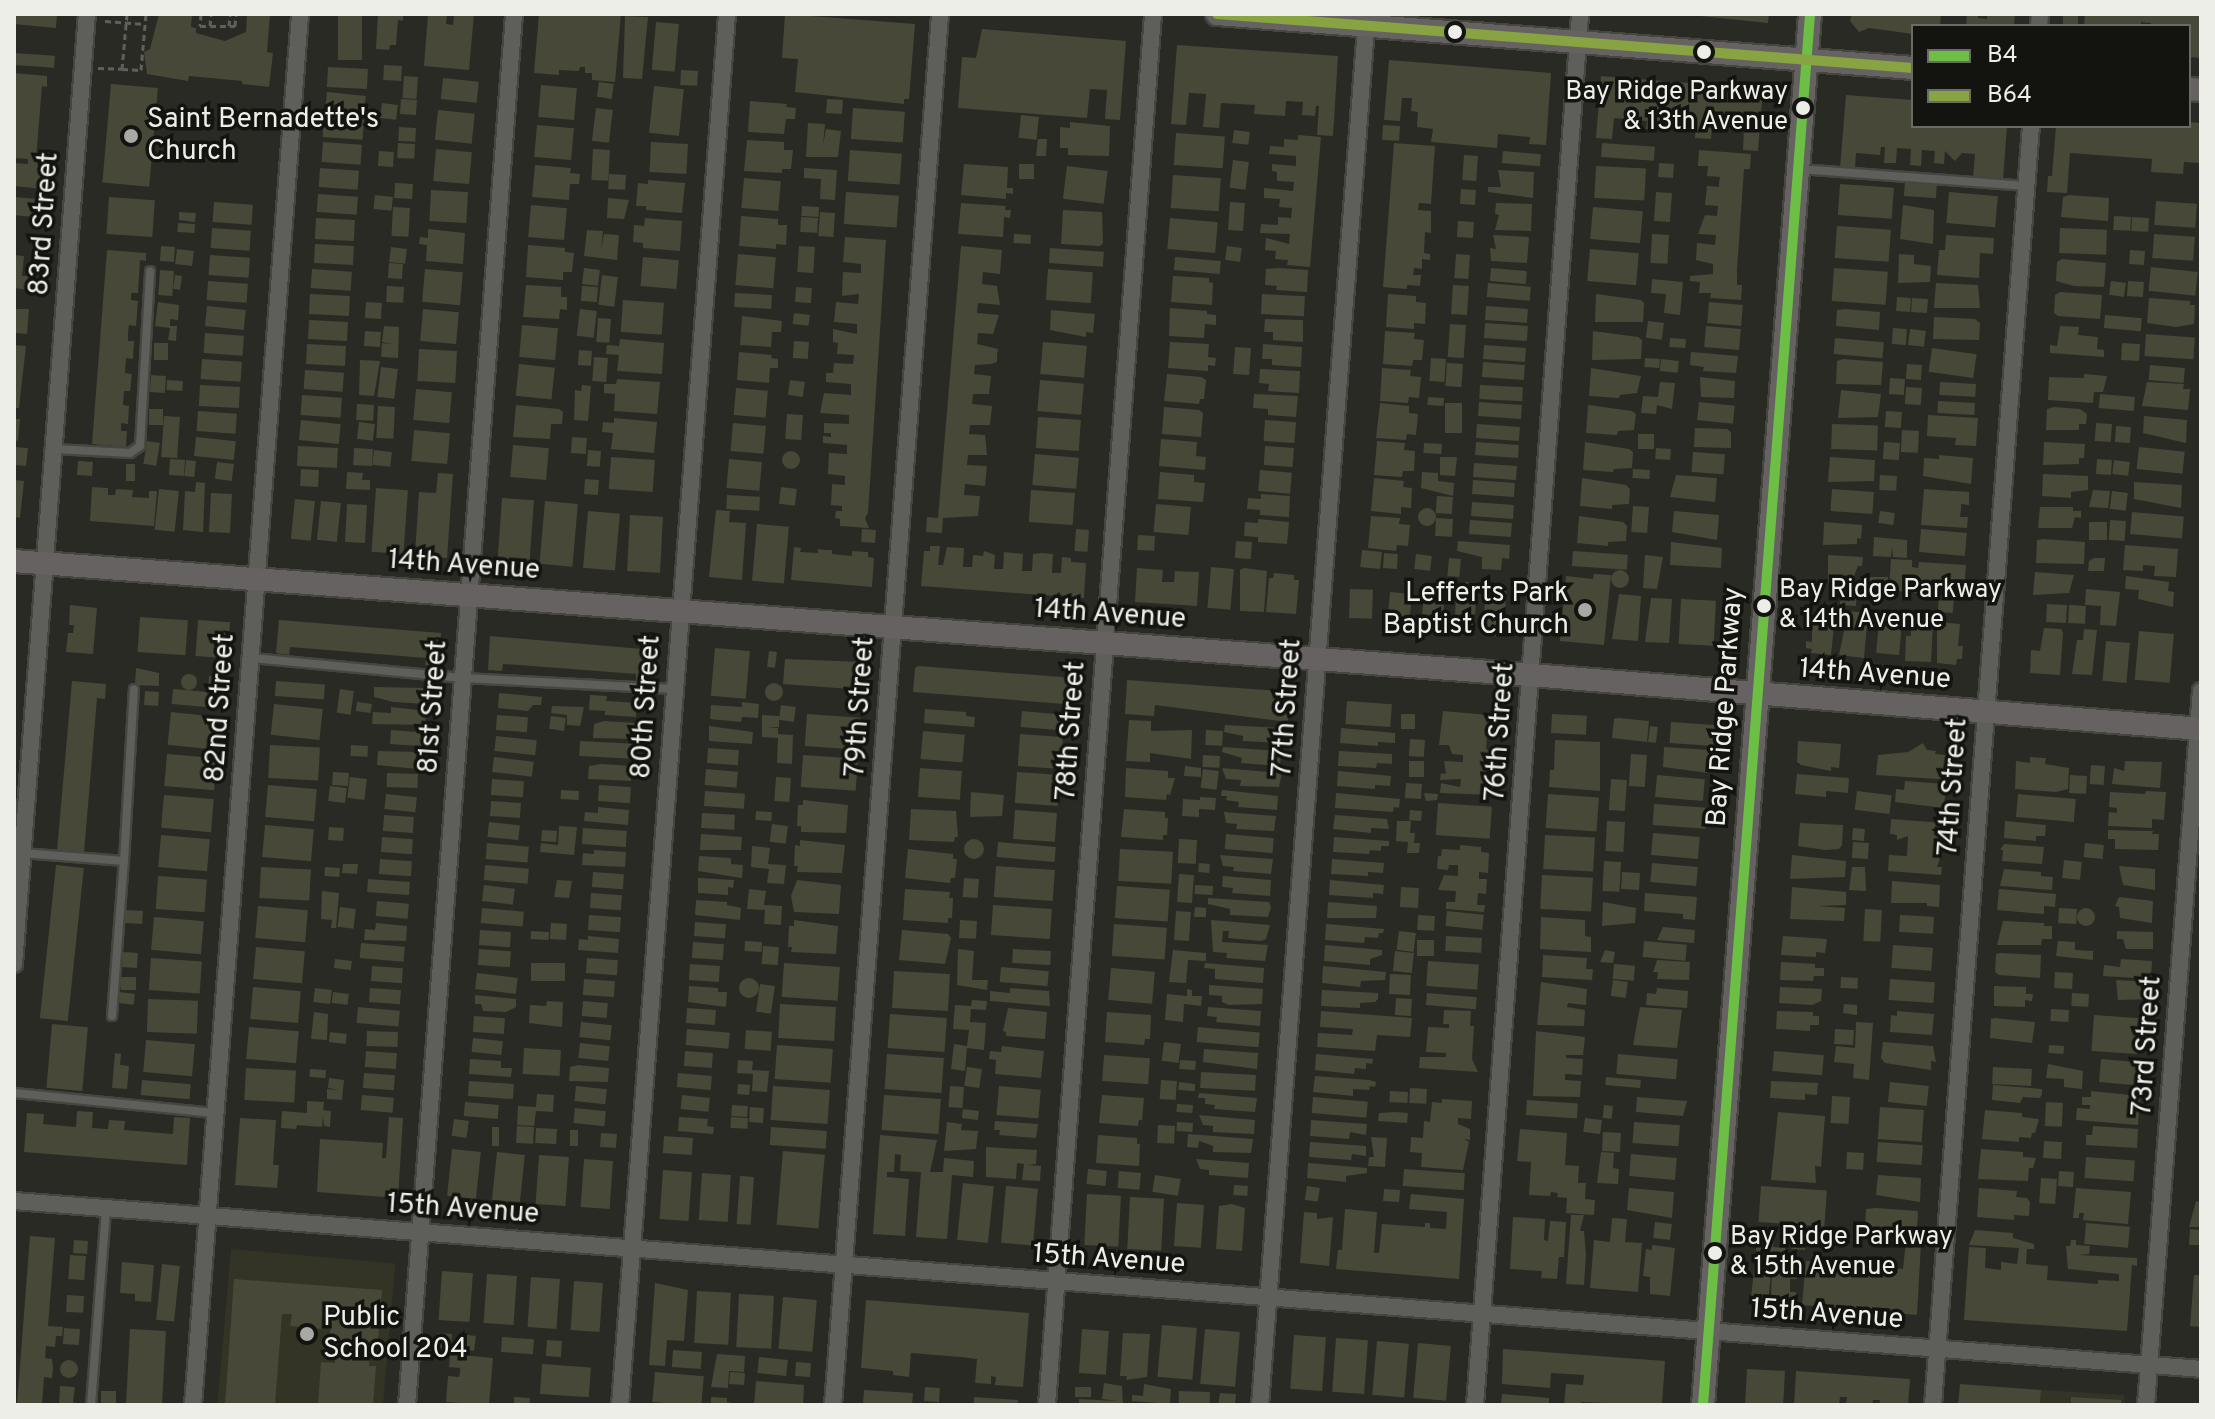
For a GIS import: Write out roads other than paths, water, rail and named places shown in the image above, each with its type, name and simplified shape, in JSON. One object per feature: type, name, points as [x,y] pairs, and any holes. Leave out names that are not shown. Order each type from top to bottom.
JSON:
[{"type":"main road","points":[[1217,14],[1367,20],[1578,42],[1911,68]]},
{"type":"main road","name":"Bay Ridge Parkway","points":[[1703,1405],[1810,14]]},
{"type":"main road","name":"14th Avenue","points":[[14,561],[1531,675],[1757,696],[2200,729]]},
{"type":"street","name":"82nd Street","points":[[193,1405],[300,14]]},
{"type":"street","name":"81st Street","points":[[407,1405],[514,14]]},
{"type":"street","name":"80th Street","points":[[620,1405],[727,14]]},
{"type":"street","name":"79th Street","points":[[833,1405],[940,14]]},
{"type":"street","name":"78th Street","points":[[1047,1405],[1153,14]]},
{"type":"street","name":"76th Street","points":[[1475,1405],[1580,14]]},
{"type":"street","name":"83rd Street","points":[[14,964],[87,16]]},
{"type":"street","name":"77th Street","points":[[1260,1405],[1367,20]]},
{"type":"street","name":"74th Street","points":[[1933,1405],[2031,128]]},
{"type":"street","name":"73rd Street","points":[[2146,1405],[2201,691]]},
{"type":"street","name":"15th Avenue","points":[[14,1201],[1268,1298],[1482,1311],[1709,1332],[2201,1369]]},
{"type":"lane","points":[[1798,169],[2027,186]]},
{"type":"lane","points":[[54,449],[130,453],[140,446],[150,271]]},
{"type":"lane","points":[[252,658],[463,678],[675,689]]},
{"type":"lane","points":[[112,1016],[134,689]]},
{"type":"lane","points":[[22,853],[124,861]]},
{"type":"lane","points":[[14,1093],[215,1113]]},
{"type":"lane","points":[[91,1405],[106,1208]]},
{"type":"place","name":"Bay Ridge Parkway & 13th Avenue","points":[[1803,108]]},
{"type":"place","name":"Saint Bernadette's Church","points":[[131,136]]},
{"type":"place","name":"Bay Ridge Parkway & 14th Avenue","points":[[1764,606]]},
{"type":"place","name":"Lefferts Park Baptist Church","points":[[1585,610]]},
{"type":"place","name":"Bay Ridge Parkway & 15th Avenue","points":[[1715,1253]]},
{"type":"place","name":"Public School 204","points":[[307,1334]]}]
